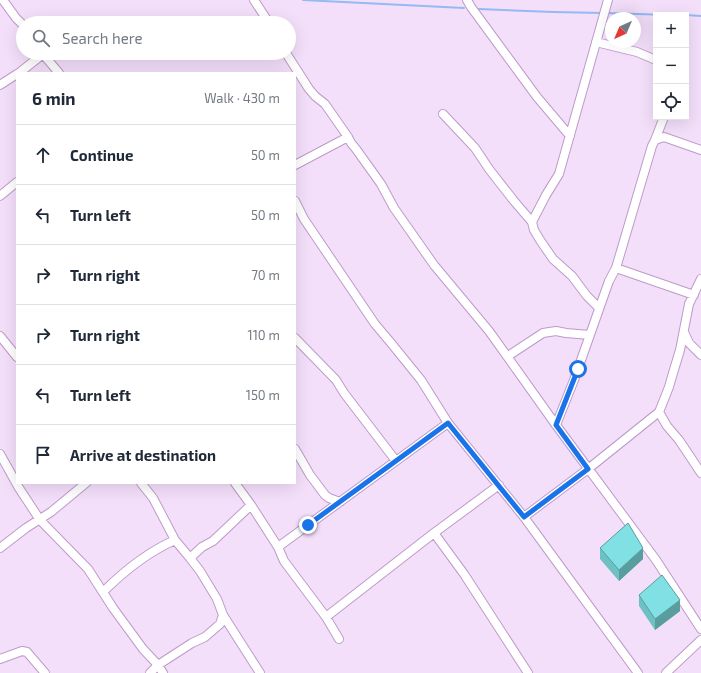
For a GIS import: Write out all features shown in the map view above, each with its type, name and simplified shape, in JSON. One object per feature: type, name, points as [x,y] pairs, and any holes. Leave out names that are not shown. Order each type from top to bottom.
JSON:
[{"type":"street","points":[[3,0],[16,18]]},
{"type":"street","points":[[467,0],[537,98],[570,136]]},
{"type":"street","points":[[532,222],[559,174],[608,0]]},
{"type":"street","points":[[255,1],[265,16]]},
{"type":"street","points":[[596,42],[637,52],[653,59]]},
{"type":"street","points":[[20,72],[35,60]]},
{"type":"street","points":[[48,60],[59,72]]},
{"type":"street","points":[[291,60],[315,96],[325,104],[381,184],[394,208],[434,265],[508,356],[556,425],[656,560],[701,628]]},
{"type":"street","points":[[0,85],[16,75]]},
{"type":"street","points":[[443,114],[475,148],[489,169],[532,222],[534,230],[553,259],[572,276],[587,296],[599,308]]},
{"type":"street","points":[[556,425],[574,380],[599,308],[616,268],[652,146],[663,120]]},
{"type":"street","points":[[296,164],[348,137]]},
{"type":"street","points":[[655,140],[664,137],[701,150]]},
{"type":"street","points":[[0,196],[16,183]]},
{"type":"street","points":[[296,202],[304,219],[375,324],[421,380],[448,423],[524,517],[638,673]]},
{"type":"street","points":[[616,268],[694,295]]},
{"type":"street","points":[[524,517],[588,469],[659,412],[670,387],[686,325],[689,304],[701,279]]},
{"type":"street","points":[[508,356],[543,333],[556,331],[590,335]]},
{"type":"street","points":[[683,332],[689,343],[701,355]]},
{"type":"street","points":[[0,336],[16,356]]},
{"type":"street","points":[[296,339],[336,380],[344,393],[396,461]]},
{"type":"street","points":[[659,412],[667,426],[679,440],[701,473]]},
{"type":"street","points":[[278,547],[448,423]]},
{"type":"street","points":[[296,451],[310,475],[325,495],[340,502]]},
{"type":"street","points":[[0,454],[16,483]]},
{"type":"street","points":[[17,484],[40,520],[88,569],[142,649],[158,665],[163,673]]},
{"type":"street","points":[[0,548],[26,528],[51,512],[85,484]]},
{"type":"street","points":[[142,484],[153,498],[175,540],[200,571],[217,600],[223,615],[260,673]]},
{"type":"street","points":[[236,484],[278,547],[284,560],[326,617],[339,639]]},
{"type":"street","points":[[326,617],[434,533],[499,485]]},
{"type":"street","points":[[190,558],[202,547],[213,541],[251,505]]},
{"type":"street","points":[[434,533],[464,574],[528,673]]},
{"type":"street","points":[[103,592],[133,565],[175,540]]},
{"type":"street","points":[[150,673],[158,665],[192,643],[205,637],[220,624],[223,615]]},
{"type":"street","points":[[666,673],[701,640]]},
{"type":"street","points":[[0,659],[22,651],[27,652],[46,673]]},
{"type":"building","points":[[628,523],[643,548],[619,570],[600,548]]},
{"type":"building","points":[[662,575],[680,600],[655,619],[639,595]]},
{"type":"waterway","points":[[303,0],[464,8]]},
{"type":"waterway","points":[[479,9],[602,13]]},
{"type":"waterway","points":[[641,14],[653,14]]},
{"type":"waterway","points":[[689,15],[701,16]]},
{"type":"route","points":[[308,525],[448,423],[524,517],[588,469],[556,425],[578,369]]}]
